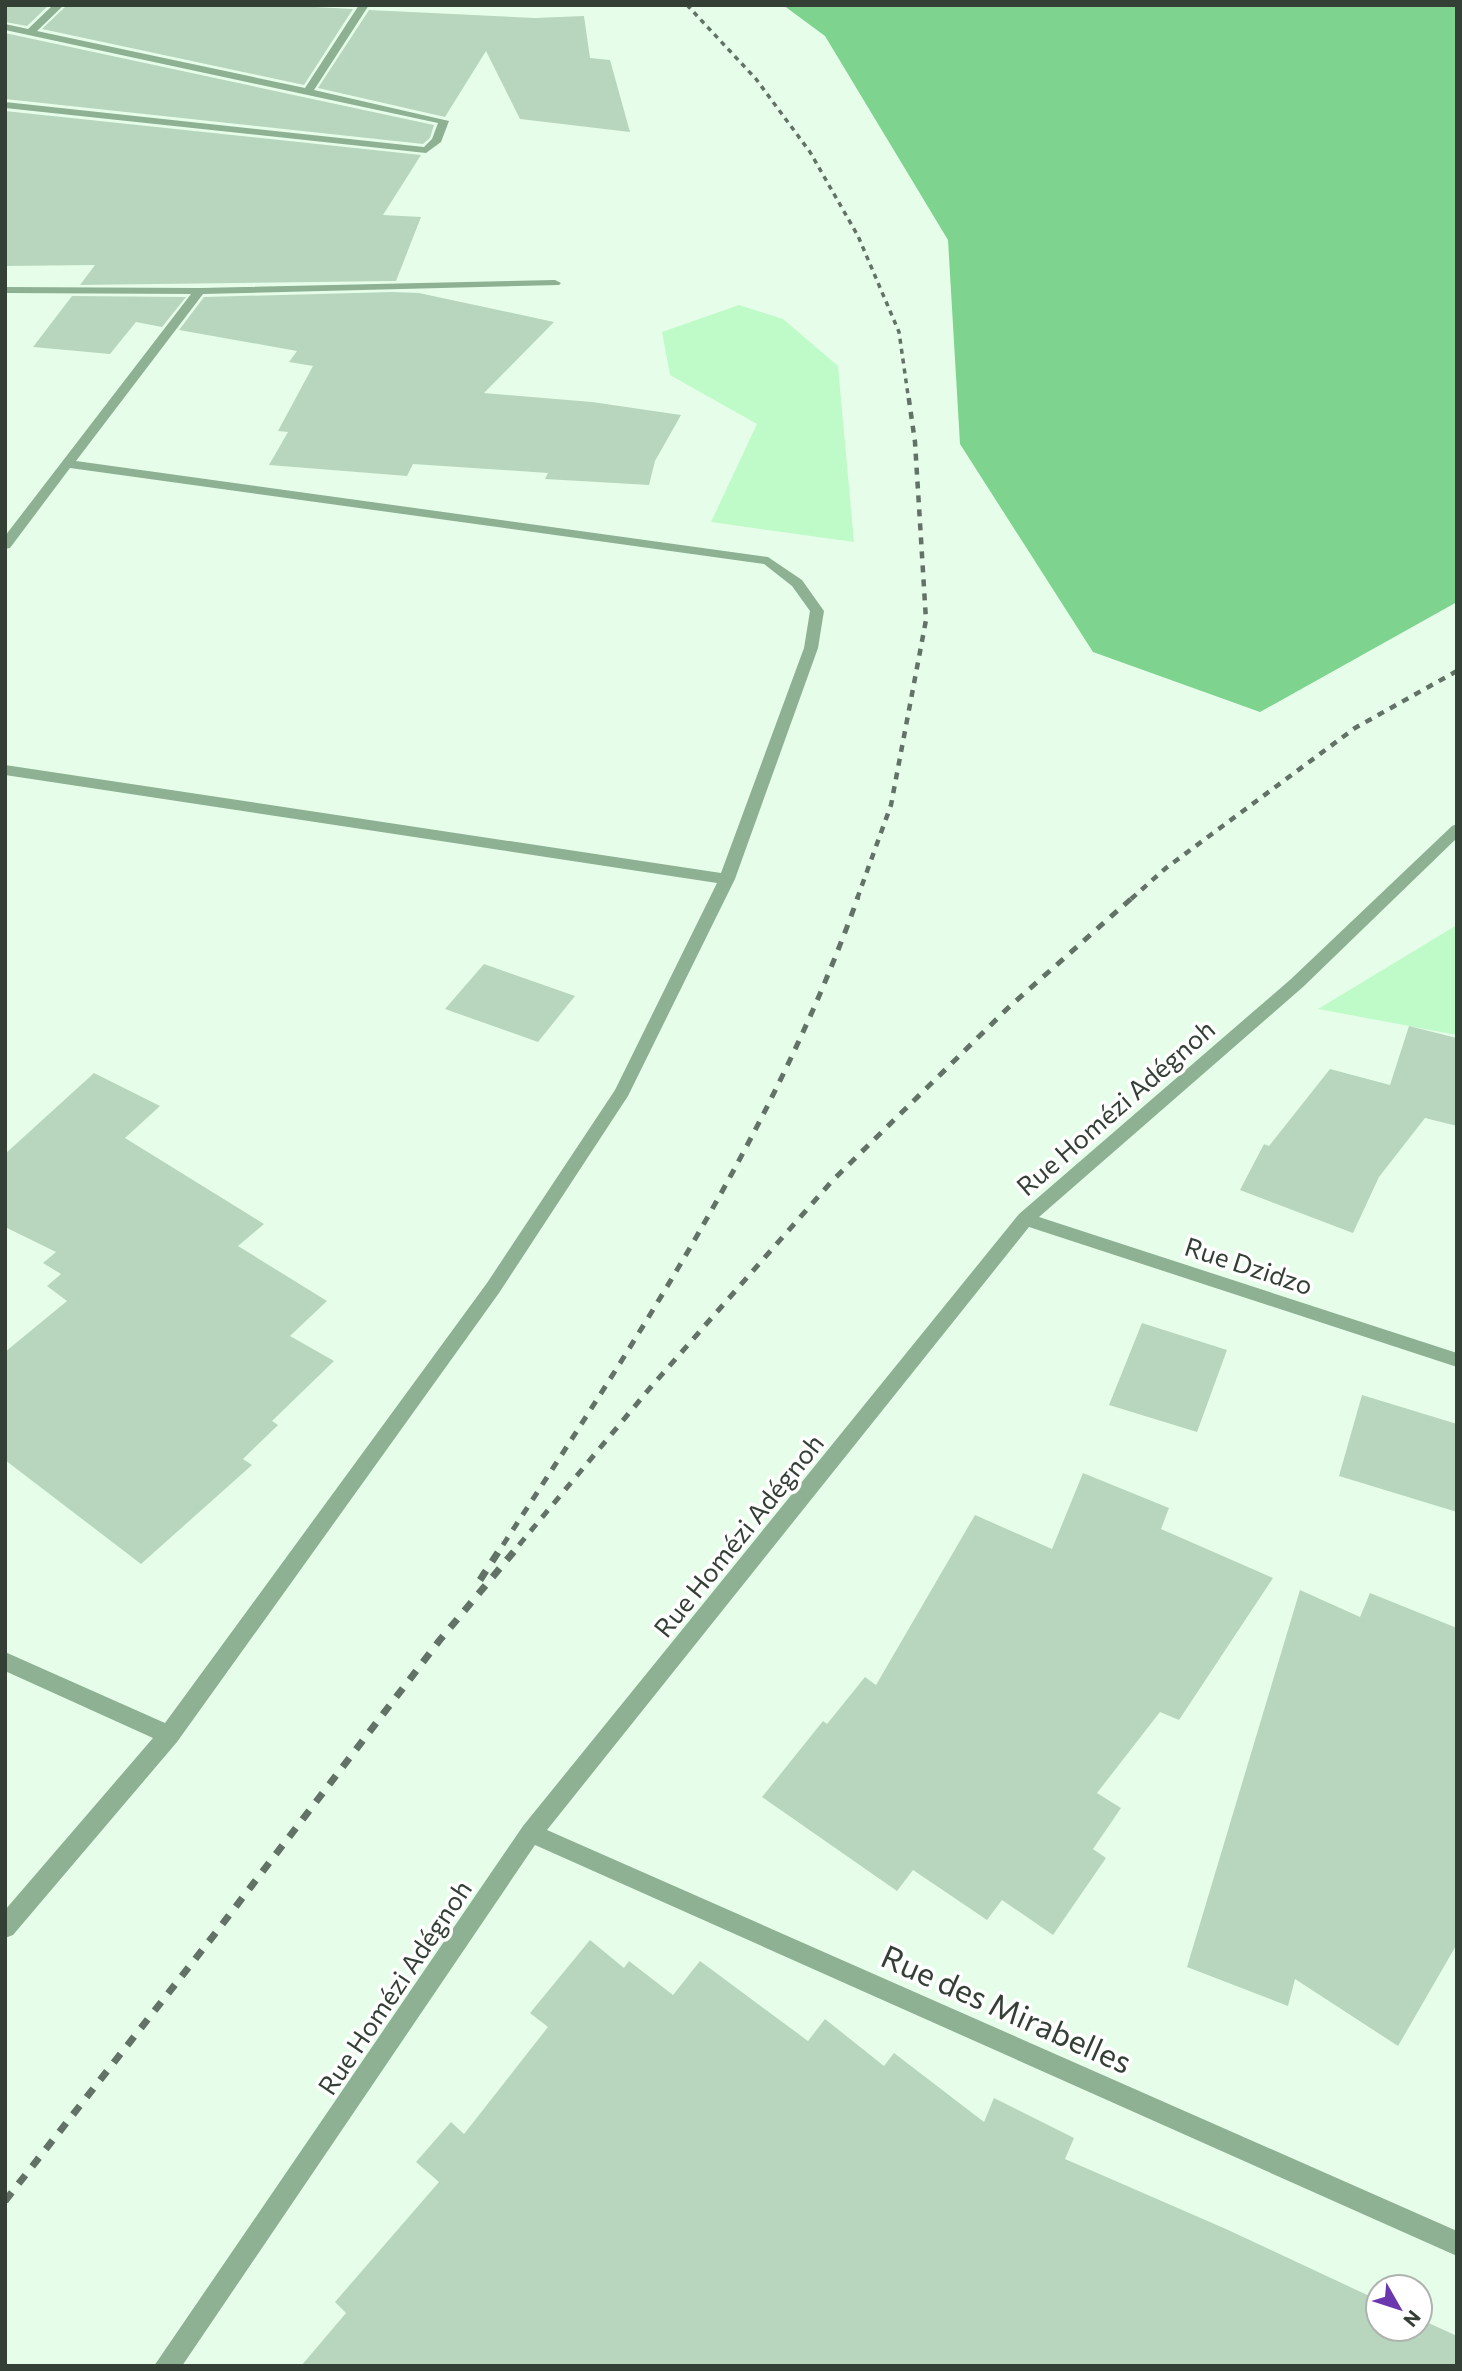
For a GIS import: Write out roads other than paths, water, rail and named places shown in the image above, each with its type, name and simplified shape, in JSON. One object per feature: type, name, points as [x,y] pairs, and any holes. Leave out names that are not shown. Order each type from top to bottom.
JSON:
[{"type":"street","points":[[30,32],[59,5]]},
{"type":"street","points":[[307,91],[364,5]]},
{"type":"street","points":[[5,27],[444,121],[442,131],[426,150],[5,105]]},
{"type":"street","points":[[5,290],[200,291],[555,284]]},
{"type":"street","points":[[5,545],[200,291]]},
{"type":"street","points":[[5,1927],[169,1735],[493,1288],[622,1092],[727,879],[811,648],[817,611],[797,583],[768,561],[67,464]]},
{"type":"street","points":[[5,770],[727,879]]},
{"type":"street","name":"Rue Homézi Adégnoh","points":[[167,2366],[531,1833],[1025,1219],[1297,983],[1457,829]]},
{"type":"street","name":"Rue Dzidzo","points":[[1025,1219],[1457,1360]]},
{"type":"street","points":[[5,1661],[169,1735]]},
{"type":"street","name":"Rue des Mirabelles","points":[[531,1833],[1457,2244]]},
{"type":"railway","points":[[687,5],[756,79],[810,152],[858,236],[899,332],[908,395]]},
{"type":"railway","points":[[857,899],[891,805],[926,620],[915,442],[908,393]]},
{"type":"railway","points":[[1131,899],[1166,868],[1355,728],[1457,671]]},
{"type":"railway","points":[[503,1545],[652,1311],[745,1150],[824,983],[858,897]]},
{"type":"railway","points":[[519,1545],[650,1388],[832,1181],[1008,1008],[1133,897]]},
{"type":"railway","points":[[480,1580],[504,1543]]},
{"type":"railway","points":[[5,2201],[214,1935],[439,1641],[521,1543]]}]
